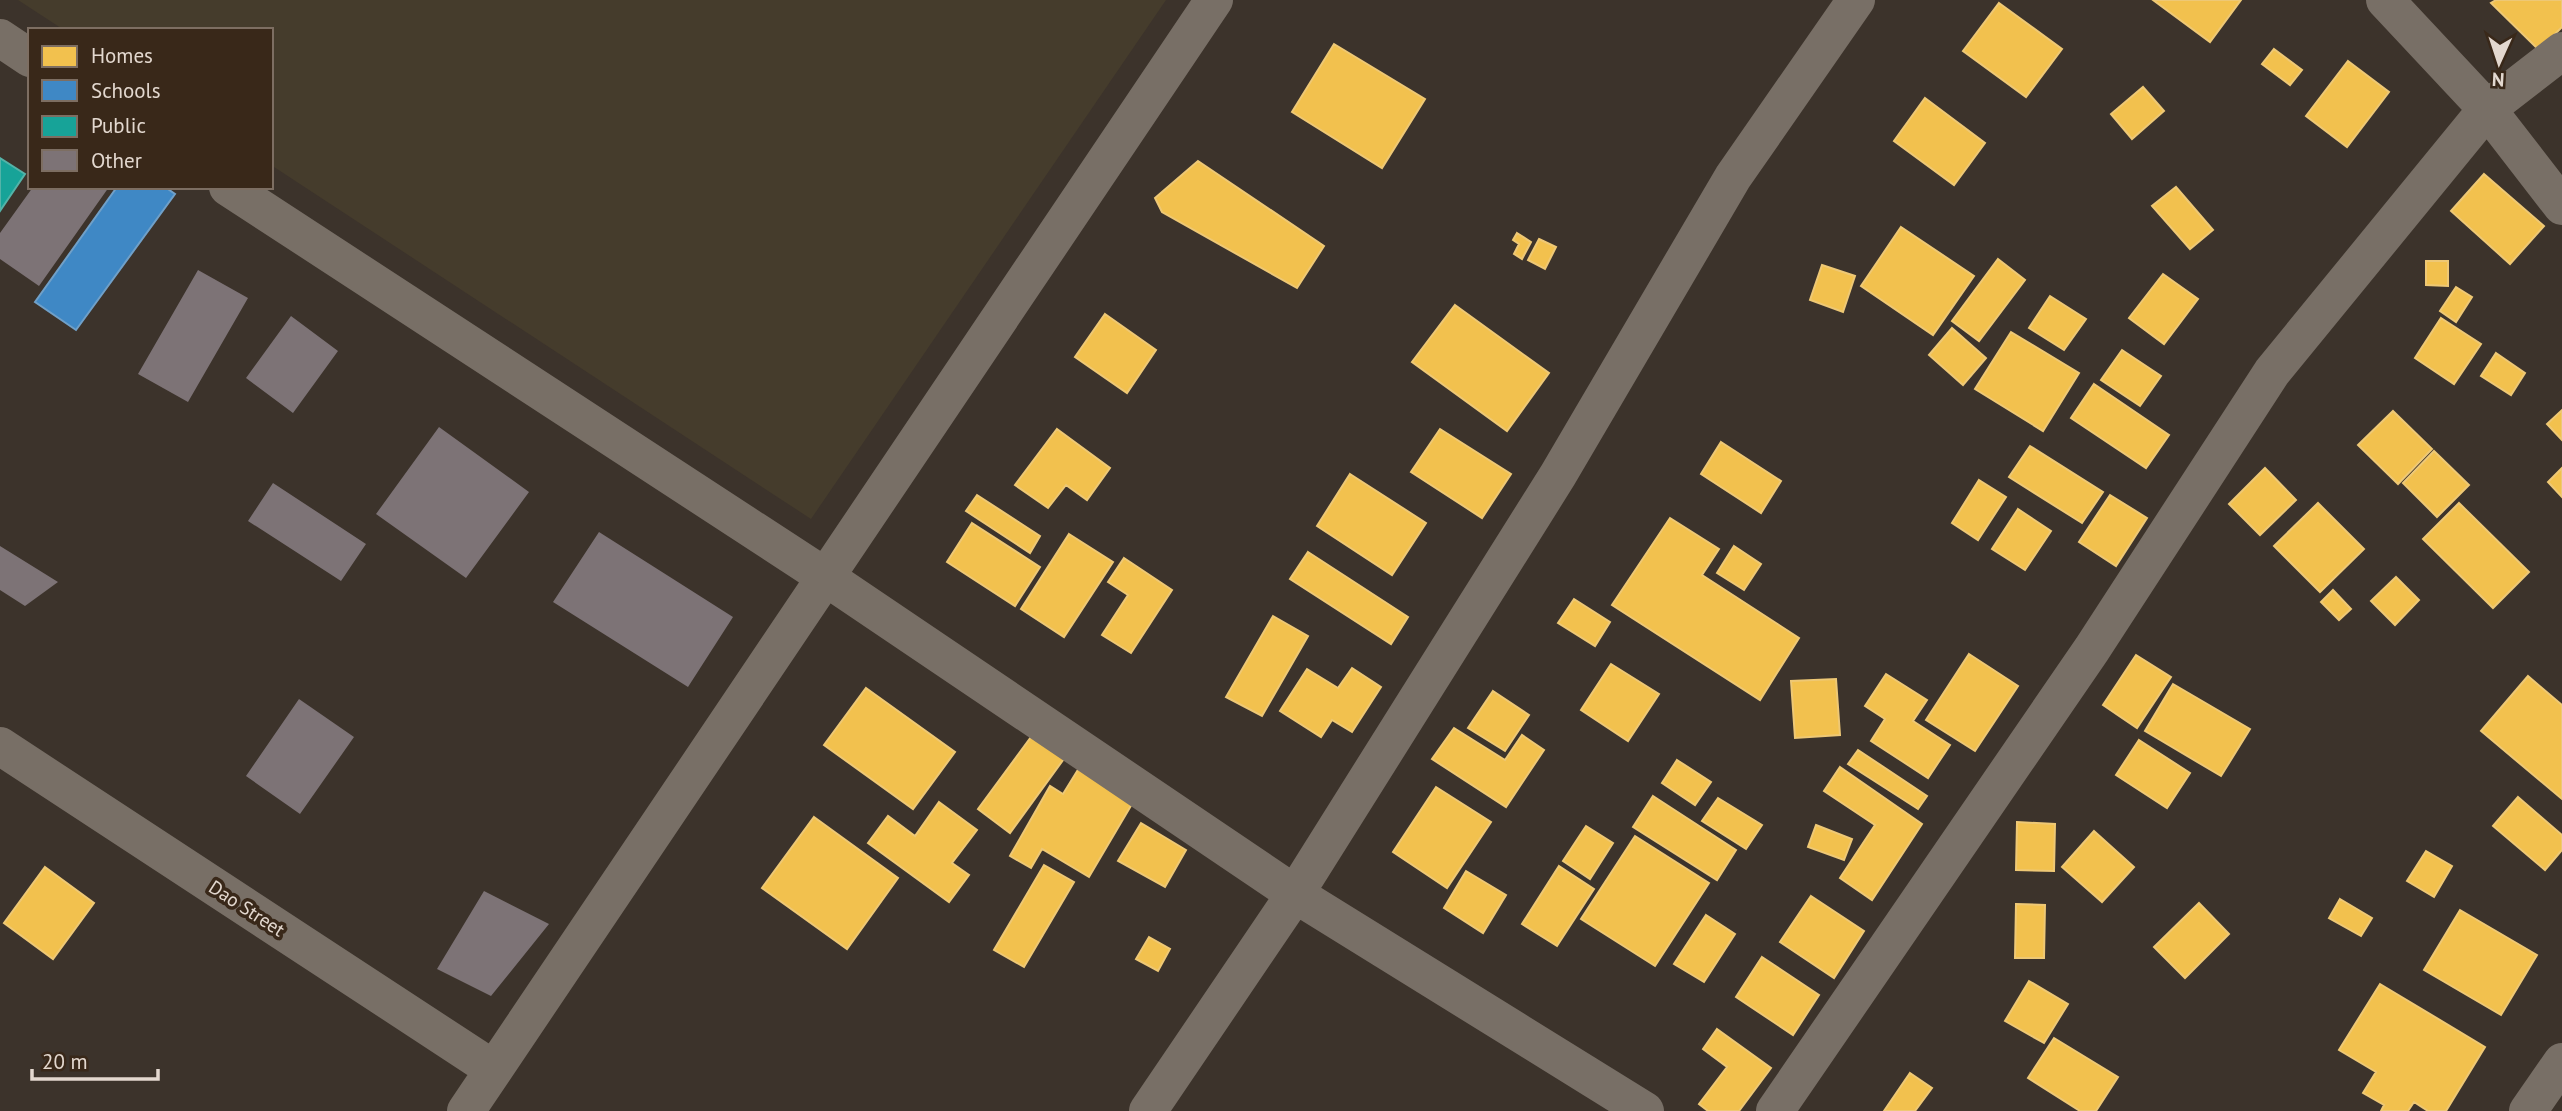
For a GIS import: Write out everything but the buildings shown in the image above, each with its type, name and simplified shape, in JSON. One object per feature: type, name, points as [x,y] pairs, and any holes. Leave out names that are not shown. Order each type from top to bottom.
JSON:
[{"type":"street","points":[[466,1111],[1214,0]]},
{"type":"street","points":[[1149,1111],[1295,894],[1558,475],[1733,177],[1857,0]]},
{"type":"street","points":[[2385,0],[2487,109],[2562,206]]},
{"type":"street","points":[[0,38],[28,57]]},
{"type":"street","points":[[1775,1111],[2092,649],[2272,372],[2487,109],[2562,51]]},
{"type":"street","points":[[231,189],[824,576],[1295,894],[1645,1111]]},
{"type":"street","name":"Dao Street","points":[[0,746],[493,1069]]},
{"type":"street","points":[[2528,1111],[2562,1062]]},
{"type":"shaded area","points":[[18,0],[1166,0],[811,519],[273,166],[273,28],[61,28]]}]
